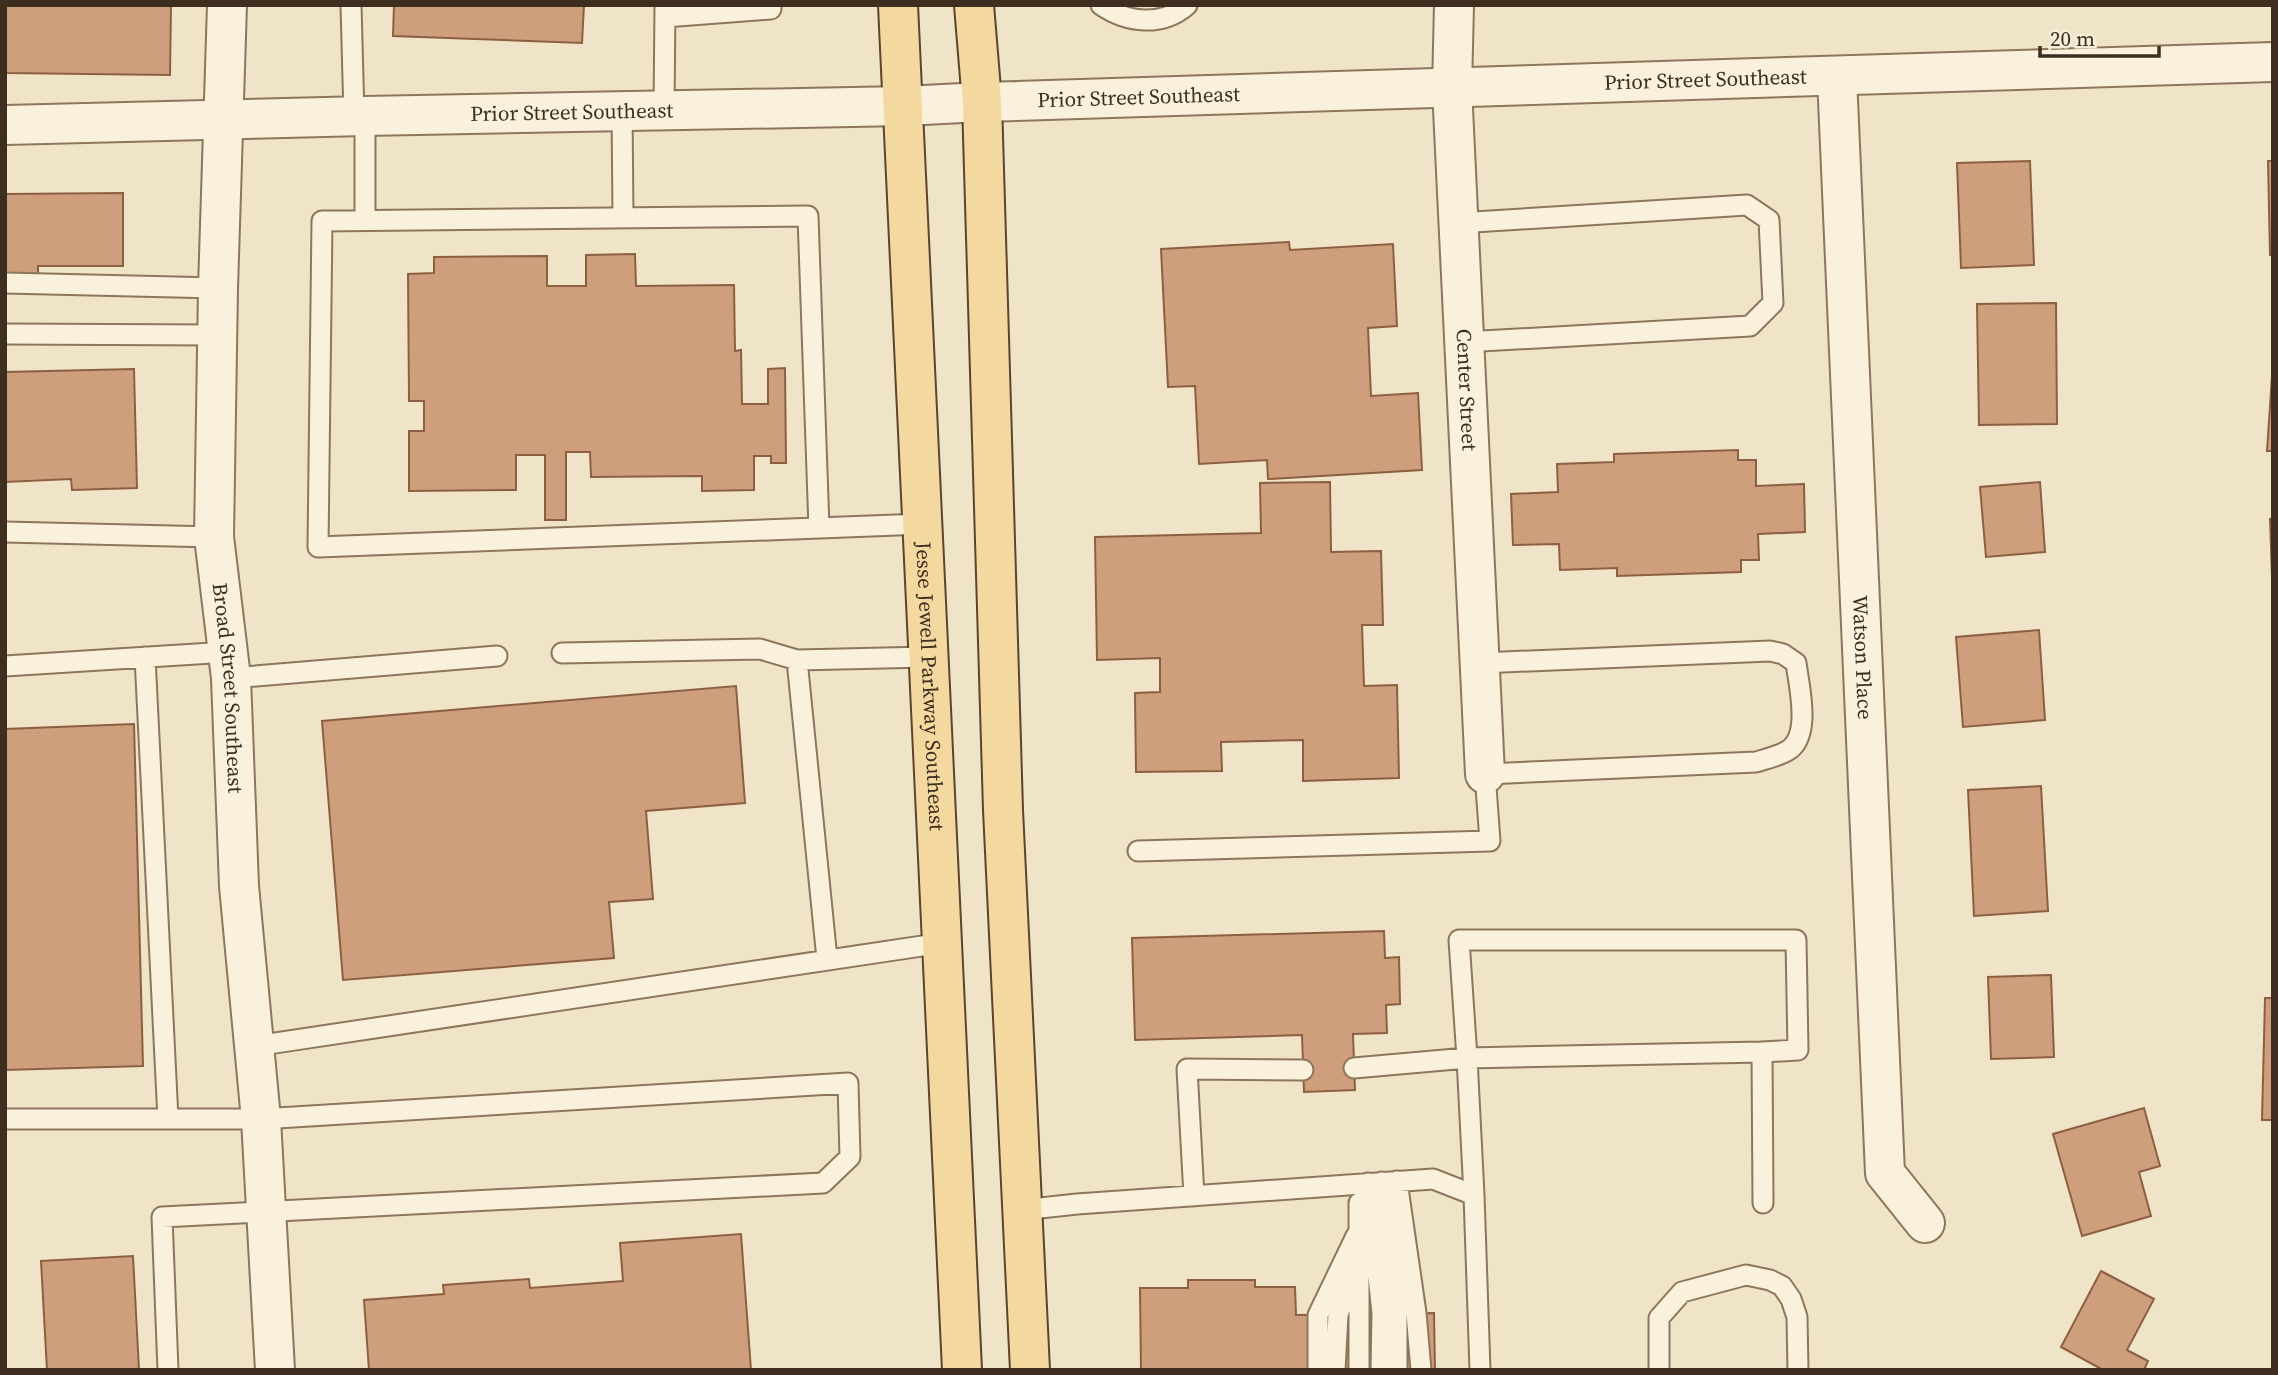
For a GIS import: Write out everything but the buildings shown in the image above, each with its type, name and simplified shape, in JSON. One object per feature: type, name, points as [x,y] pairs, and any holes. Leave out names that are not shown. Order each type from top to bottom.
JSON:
[{"type":"main road","name":"Jesse Jewell Parkway Southeast","points":[[898,5],[962,1370]]},
{"type":"main road","points":[[974,5],[982,102],[1003,810],[1030,1370]]},
{"type":"street","name":"Broad Street Southeast","points":[[227,5],[216,335],[214,537],[230,665],[239,886],[261,1119],[275,1370]]},
{"type":"street","name":"Center Street","points":[[1454,5],[1451,88],[1485,774]]},
{"type":"street","name":"Prior Street Southeast","points":[[5,125],[904,106],[2273,62]]},
{"type":"street","name":"Watson Place","points":[[1837,77],[1885,1173],[1925,1223]]},
{"type":"lane","points":[[351,5],[365,220]]},
{"type":"lane","points":[[664,110],[665,11],[771,9],[771,5]]},
{"type":"lane","points":[[1101,5],[1135,22],[1175,15],[1187,5]]},
{"type":"lane","points":[[622,111],[623,218]]},
{"type":"lane","points":[[1458,223],[1747,205],[1769,220],[1773,289],[1773,303],[1750,326],[1464,342]]},
{"type":"lane","points":[[819,528],[808,216],[323,221],[318,547],[819,528],[922,524]]},
{"type":"lane","points":[[5,283],[218,288]]},
{"type":"lane","points":[[5,334],[216,335]]},
{"type":"lane","points":[[5,532],[214,537]]},
{"type":"lane","points":[[562,653],[760,649],[797,660],[928,657]]},
{"type":"lane","points":[[1138,851],[1490,841],[1485,774],[1756,762],[1789,750],[1802,731],[1796,663],[1783,653],[1770,651],[1479,663]]},
{"type":"lane","points":[[5,666],[145,657],[230,665],[497,656]]},
{"type":"lane","points":[[145,657],[168,1119]]},
{"type":"lane","points":[[797,660],[827,959]]},
{"type":"lane","points":[[1354,1068],[1467,1058],[1798,1050],[1796,940],[1459,940],[1467,1058],[1474,1195],[1480,1370]]},
{"type":"lane","points":[[254,1046],[942,943]]},
{"type":"lane","points":[[1762,1052],[1763,1203]]},
{"type":"lane","points":[[1194,1196],[1187,1069],[1303,1070]]},
{"type":"lane","points":[[5,1119],[261,1119],[848,1083],[850,1157],[823,1183],[162,1217],[168,1370]]},
{"type":"lane","points":[[1022,1210],[1433,1179],[1474,1195]]},
{"type":"lane","points":[[1318,1370],[1318,1315],[1359,1231],[1376,1183]]},
{"type":"lane","points":[[1376,1183],[1381,1370]]},
{"type":"lane","points":[[1376,1183],[1397,1314],[1397,1370]]},
{"type":"lane","points":[[1376,1183],[1416,1313],[1421,1370]]},
{"type":"lane","points":[[1359,1231],[1359,1370]]},
{"type":"lane","points":[[1335,1370],[1338,1315],[1359,1254]]},
{"type":"lane","points":[[1659,1370],[1659,1318],[1682,1293],[1746,1275],[1770,1280],[1782,1286],[1791,1299],[1797,1317],[1798,1370]]}]
